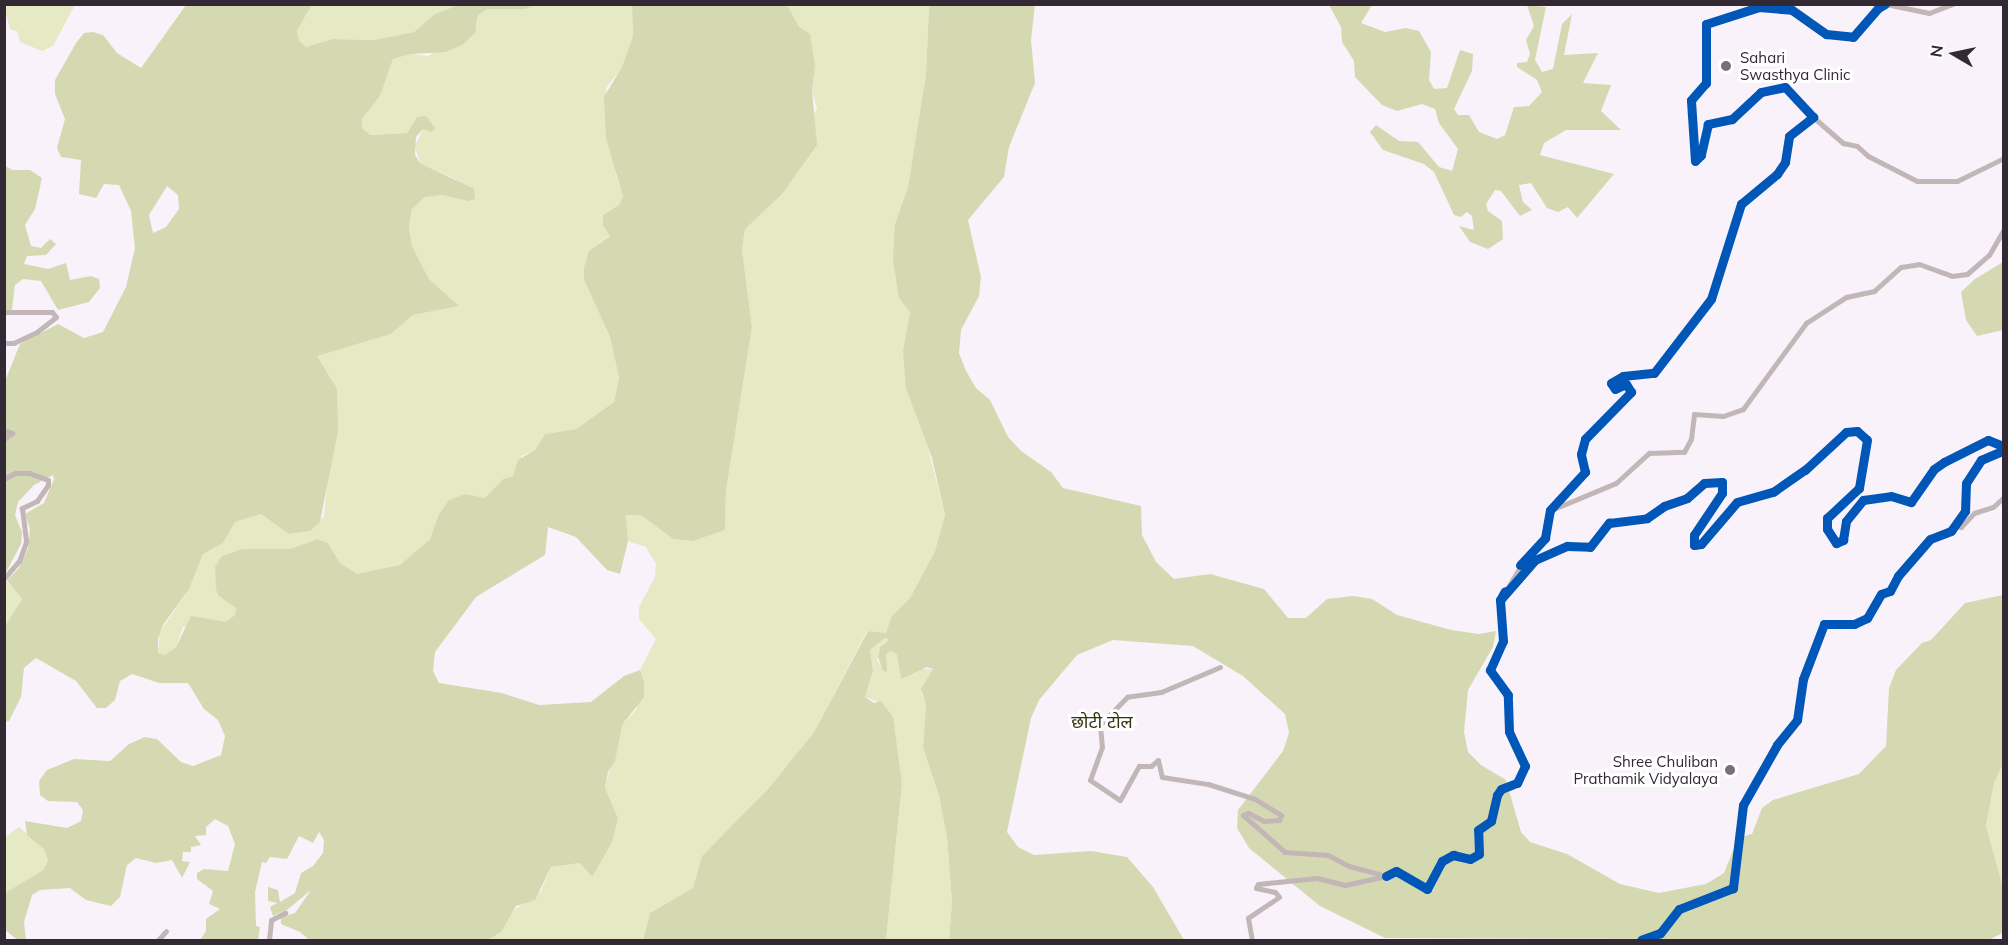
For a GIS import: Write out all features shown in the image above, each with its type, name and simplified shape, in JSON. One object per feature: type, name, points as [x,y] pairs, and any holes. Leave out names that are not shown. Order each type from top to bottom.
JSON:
[{"type":"street","points":[[1953,4],[1929,13],[1886,4],[1876,10],[1856,37],[1827,34],[1792,10],[1759,6],[1706,24],[1706,83],[1691,100],[1695,161],[1701,155],[1708,124],[1732,119],[1761,92],[1785,87],[1813,117],[1843,143],[1857,146],[1868,156],[1917,181],[1957,181],[2004,158]]},
{"type":"street","points":[[1252,940],[1248,918],[1279,897],[1275,892],[1256,888],[1258,884],[1317,878],[1345,885],[1386,876],[1396,871],[1428,889],[1442,861],[1453,855],[1470,859],[1479,854],[1478,830],[1491,821],[1497,795],[1501,789],[1517,783],[1525,766],[1509,731],[1508,695],[1490,670],[1503,641],[1500,600],[1526,557],[1545,538],[1550,510],[1584,472],[1581,453],[1585,439],[1631,392],[1626,384],[1615,389],[1611,383],[1623,376],[1654,373],[1711,299],[1741,204],[1777,174],[1785,162],[1790,136],[1813,117]]},
{"type":"street","points":[[1550,510],[1616,483],[1649,453],[1684,452],[1691,439],[1694,414],[1723,416],[1743,409],[1806,323],[1846,297],[1874,291],[1901,267],[1918,264],[1952,276],[1967,274],[1989,255],[2004,229]]},
{"type":"street","points":[[4,312],[52,312],[56,317],[37,332],[13,343],[4,342]]},
{"type":"street","points":[[4,430],[12,433],[4,439]]},
{"type":"street","points":[[1500,600],[1535,561],[1567,546],[1590,547],[1609,523],[1647,518],[1664,506],[1687,498],[1704,483],[1722,482],[1722,493],[1694,535],[1694,545],[1701,544],[1737,502],[1773,492],[1849,430],[1860,432],[1867,440],[1859,488],[1827,518],[1827,529],[1834,543],[1844,540],[1846,521],[1863,500],[1891,496],[1911,502],[1934,469],[1944,462],[1988,441],[2003,446],[2002,451],[1982,460],[1966,483],[1965,511],[1955,526],[1930,539],[1898,576],[1890,591],[1881,594],[1864,621],[1849,625],[1825,622],[1803,679],[1797,720],[1777,745],[1743,805],[1732,888],[1727,893],[1679,909],[1660,933],[1641,940]]},
{"type":"street","points":[[4,479],[15,473],[29,473],[48,480],[48,485],[37,501],[22,508],[26,542],[19,561],[4,578]]},
{"type":"street","points":[[1955,526],[1961,527],[1974,513],[1993,507],[2004,496]]},
{"type":"street","points":[[1220,667],[1161,692],[1127,697],[1100,725],[1102,747],[1096,758],[1092,784],[1120,800],[1140,766],[1151,766],[1158,760],[1162,777],[1236,793],[1281,815],[1279,820],[1264,821],[1248,813],[1243,816],[1285,852],[1329,855],[1349,866],[1386,876]]},
{"type":"street","points":[[269,940],[271,920],[285,913]]},
{"type":"street","points":[[158,940],[166,931]]},
{"type":"green space","points":[[535,4],[632,5],[633,36],[622,68],[606,88],[616,175],[623,197],[619,205],[603,215],[610,235],[589,251],[591,293],[610,337],[619,378],[614,402],[576,429],[545,434],[535,450],[522,456],[513,476],[503,479],[485,498],[466,494],[438,516],[430,539],[400,565],[357,575],[340,563],[328,543],[319,539],[290,549],[242,549],[222,556],[215,574],[236,608],[235,615],[227,622],[183,627],[176,647],[165,655],[158,653],[160,632],[189,589],[203,554],[223,543],[235,522],[261,514],[290,534],[310,531],[324,516],[328,477],[316,356],[391,334],[413,315],[458,306],[429,279],[412,246],[409,227],[412,209],[425,197],[443,195],[467,201],[455,179],[420,163],[415,146],[423,129],[417,117],[407,133],[369,135],[362,128],[362,119],[380,96],[393,59],[411,54],[428,56],[477,25],[478,15],[487,9]]},
{"type":"green space","points":[[4,5],[75,5],[53,46],[42,51],[20,42],[17,31],[10,29]]},
{"type":"green space","points":[[186,5],[312,5],[297,30],[299,41],[306,47],[332,39],[374,40],[414,32],[435,14],[458,5],[535,5],[525,9],[487,9],[478,15],[475,33],[462,45],[446,52],[411,54],[393,59],[380,96],[362,119],[362,128],[370,135],[407,133],[417,117],[426,116],[435,128],[432,132],[423,129],[416,137],[415,155],[420,163],[474,189],[475,199],[467,201],[443,195],[425,197],[412,209],[409,227],[412,246],[429,279],[459,306],[413,315],[391,334],[317,356],[337,389],[338,431],[320,522],[310,531],[289,534],[261,514],[235,522],[223,543],[203,554],[189,589],[163,625],[158,639],[158,653],[165,655],[176,647],[191,616],[226,622],[235,615],[236,608],[218,595],[216,589],[215,567],[222,556],[242,549],[290,549],[318,539],[328,543],[340,563],[357,574],[400,565],[430,539],[438,516],[449,500],[466,494],[485,498],[503,479],[513,476],[518,460],[535,450],[545,434],[576,429],[614,402],[619,378],[610,337],[584,279],[584,268],[589,251],[610,236],[603,225],[603,215],[619,205],[623,197],[606,138],[604,97],[622,67],[633,36],[632,5],[787,5],[799,27],[810,34],[815,66],[812,91],[817,145],[782,194],[745,229],[742,249],[752,327],[726,491],[725,530],[693,541],[673,539],[641,515],[626,515],[628,541],[620,574],[607,570],[576,537],[548,527],[545,555],[476,597],[435,652],[433,671],[439,683],[502,693],[539,705],[591,702],[624,676],[640,670],[644,682],[644,697],[622,725],[615,761],[608,772],[605,788],[618,818],[612,842],[592,877],[580,863],[551,867],[535,900],[516,906],[501,932],[489,939],[309,940],[300,932],[281,924],[281,917],[295,913],[311,890],[287,910],[273,916],[270,907],[277,903],[268,901],[268,887],[278,890],[280,902],[295,893],[301,873],[313,866],[323,853],[324,840],[319,832],[313,843],[299,836],[287,859],[270,857],[266,863],[262,862],[255,892],[256,926],[260,927],[258,940],[200,940],[206,931],[206,919],[220,909],[209,904],[213,891],[197,879],[197,873],[204,869],[228,871],[235,844],[228,826],[215,819],[206,827],[206,835],[195,836],[201,845],[191,847],[191,852],[183,852],[182,861],[190,862],[182,878],[172,860],[156,863],[136,858],[127,865],[120,897],[111,906],[86,900],[70,888],[40,890],[32,895],[24,922],[26,940],[18,940],[5,930],[5,893],[43,870],[48,861],[44,849],[27,835],[25,821],[67,828],[81,821],[83,810],[77,802],[48,801],[40,795],[39,781],[47,770],[74,759],[110,761],[129,744],[145,737],[157,739],[181,762],[193,766],[221,755],[225,736],[218,720],[204,709],[188,683],[159,683],[132,674],[120,681],[115,700],[106,708],[97,708],[76,681],[36,658],[24,668],[21,697],[9,721],[5,722],[5,626],[22,599],[7,580],[19,568],[28,548],[30,529],[25,514],[44,503],[54,479],[53,475],[34,485],[18,502],[15,515],[22,532],[21,544],[5,574],[5,381],[20,344],[58,324],[84,338],[103,332],[126,287],[135,248],[131,211],[119,185],[104,184],[96,198],[79,194],[81,160],[61,157],[57,148],[65,119],[55,94],[55,80],[84,33],[93,32],[103,35],[117,53],[141,68]],"holes":[[[167,186],[178,195],[179,209],[166,227],[153,233],[149,215]]]},
{"type":"green space","points":[[312,5],[458,5],[435,14],[414,32],[374,40],[332,39],[306,47],[298,41],[297,30]]},
{"type":"green space","points":[[787,5],[929,5],[926,74],[908,187],[895,224],[899,298],[910,312],[903,350],[945,515],[935,551],[910,598],[891,617],[886,633],[867,631],[814,732],[768,789],[702,856],[693,888],[650,913],[643,940],[472,940],[541,891],[551,867],[580,863],[592,877],[618,818],[605,788],[622,725],[636,710],[644,682],[640,670],[656,639],[639,619],[639,607],[655,577],[656,564],[646,547],[628,541],[626,515],[641,515],[673,539],[693,541],[725,530],[726,491],[752,327],[742,249],[745,228],[782,194],[817,108],[812,91],[815,66]]},
{"type":"green space","points":[[929,5],[1035,5],[1031,40],[1035,83],[1009,147],[1004,177],[968,220],[981,277],[979,296],[961,330],[959,353],[976,388],[990,400],[1008,437],[1021,451],[1051,472],[1063,488],[1141,506],[1142,535],[1156,562],[1174,579],[1210,574],[1264,589],[1288,618],[1306,618],[1327,599],[1353,596],[1372,599],[1397,615],[1451,630],[1479,634],[1496,631],[1493,647],[1468,690],[1464,732],[1468,752],[1481,765],[1506,780],[1521,832],[1530,842],[1567,854],[1620,884],[1659,893],[1706,884],[1724,873],[1738,838],[1752,834],[1762,808],[1773,800],[1859,774],[1886,746],[1889,688],[1896,670],[1922,643],[1931,640],[1965,603],[2003,595],[2003,764],[1994,783],[1986,826],[2003,887],[2004,932],[1989,940],[1385,938],[1320,906],[1249,848],[1237,828],[1238,810],[1283,751],[1289,733],[1285,714],[1243,676],[1193,646],[1113,640],[1077,655],[1039,700],[1031,718],[1007,832],[1018,847],[1034,855],[1091,851],[1127,857],[1153,887],[1184,940],[949,940],[952,902],[947,837],[939,796],[923,748],[926,706],[921,689],[933,669],[927,667],[901,679],[897,655],[891,651],[886,654],[887,672],[883,671],[878,657],[880,647],[889,640],[885,638],[870,650],[873,671],[865,697],[874,703],[881,701],[893,717],[902,784],[886,940],[643,940],[650,913],[693,888],[702,856],[768,789],[814,732],[868,631],[886,633],[891,617],[910,598],[935,551],[945,515],[932,458],[906,388],[903,350],[910,312],[899,298],[893,260],[895,224],[908,187],[926,74]]},
{"type":"green space","points":[[1329,5],[1372,5],[1361,23],[1385,32],[1406,28],[1419,31],[1431,52],[1429,80],[1434,89],[1447,88],[1460,50],[1473,54],[1472,71],[1454,109],[1458,115],[1469,115],[1479,132],[1497,139],[1505,135],[1514,107],[1529,106],[1542,92],[1537,80],[1517,67],[1517,63],[1527,62],[1530,54],[1526,40],[1534,26],[1527,5],[1546,7],[1535,60],[1542,72],[1553,69],[1562,24],[1572,14],[1564,55],[1598,53],[1583,83],[1611,85],[1601,111],[1621,130],[1566,130],[1544,143],[1540,155],[1614,174],[1577,218],[1568,207],[1558,212],[1547,208],[1531,183],[1519,185],[1523,202],[1532,210],[1520,216],[1501,191],[1495,190],[1486,204],[1488,211],[1502,221],[1503,239],[1488,249],[1470,242],[1459,226],[1474,230],[1472,216],[1467,212],[1461,217],[1454,215],[1434,172],[1424,164],[1383,150],[1370,132],[1376,125],[1399,141],[1418,142],[1439,167],[1452,171],[1458,149],[1439,123],[1435,109],[1422,104],[1397,111],[1382,105],[1355,77],[1354,61],[1342,42],[1341,27]]},
{"type":"green space","points":[[4,165],[12,170],[30,170],[42,178],[35,209],[25,225],[31,246],[41,248],[50,239],[56,244],[46,255],[27,256],[24,264],[48,269],[66,263],[70,280],[91,276],[99,279],[100,288],[89,302],[58,310],[41,281],[23,279],[15,285],[12,309],[5,317]]},
{"type":"green space","points":[[2003,262],[2003,330],[1977,336],[1966,320],[1961,292],[1975,279]]},
{"type":"green space","points":[[7,580],[22,599],[5,626],[5,583]]},
{"type":"green space","points":[[885,638],[889,640],[880,647],[877,660],[885,672],[886,654],[891,651],[897,655],[901,679],[921,669],[933,669],[921,692],[926,706],[923,748],[939,796],[947,837],[952,902],[949,940],[886,940],[902,784],[887,712],[883,704],[865,697],[873,672],[870,650]]},
{"type":"green space","points":[[2003,764],[2003,887],[1986,826],[1994,783]]},
{"type":"green space","points":[[19,827],[44,849],[48,861],[43,870],[5,893],[5,837]]},
{"type":"cycle path","points":[[1520,565],[1545,538],[1550,510],[1585,472],[1581,454],[1585,439],[1631,392],[1626,384],[1615,389],[1611,383],[1623,376],[1654,373],[1711,299],[1741,204],[1777,174],[1785,162],[1789,136],[1813,117],[1785,87],[1761,92],[1732,119],[1708,124],[1701,155],[1695,161],[1691,100],[1706,83],[1706,24],[1759,7],[1792,10],[1826,34],[1853,37],[1878,8],[1885,4]]},
{"type":"cycle path","points":[[1500,600],[1535,560],[1567,546],[1590,547],[1609,523],[1647,518],[1664,506],[1687,498],[1704,483],[1722,482],[1722,493],[1694,535],[1694,545],[1701,544],[1737,502],[1773,492],[1805,470],[1846,432],[1857,431],[1867,440],[1859,488],[1827,518],[1827,529],[1836,543],[1843,540],[1846,521],[1863,500],[1891,496],[1911,502],[1934,469],[1944,462],[1988,440],[2003,446],[2002,451],[1981,460],[1966,483],[1965,511],[1951,531],[1930,539],[1898,576],[1890,591],[1881,594],[1867,618],[1854,624],[1824,624],[1803,679],[1797,720],[1777,745],[1743,805],[1733,888],[1679,909],[1660,933],[1641,940]]},
{"type":"cycle path","points":[[1386,876],[1396,871],[1427,889],[1442,861],[1453,855],[1470,859],[1479,854],[1478,830],[1491,821],[1497,795],[1501,789],[1517,783],[1525,766],[1509,731],[1508,695],[1490,670],[1503,641],[1500,600],[1505,591]]},
{"type":"place","name":"Sahari Swasthya Clinic","points":[[1726,66]]},
{"type":"place","name":"Shree Chuliban Prathamik Vidyalaya","points":[[1730,770]]},
{"type":"district","name":"छोटी टोल","points":[[1102,722]]}]
